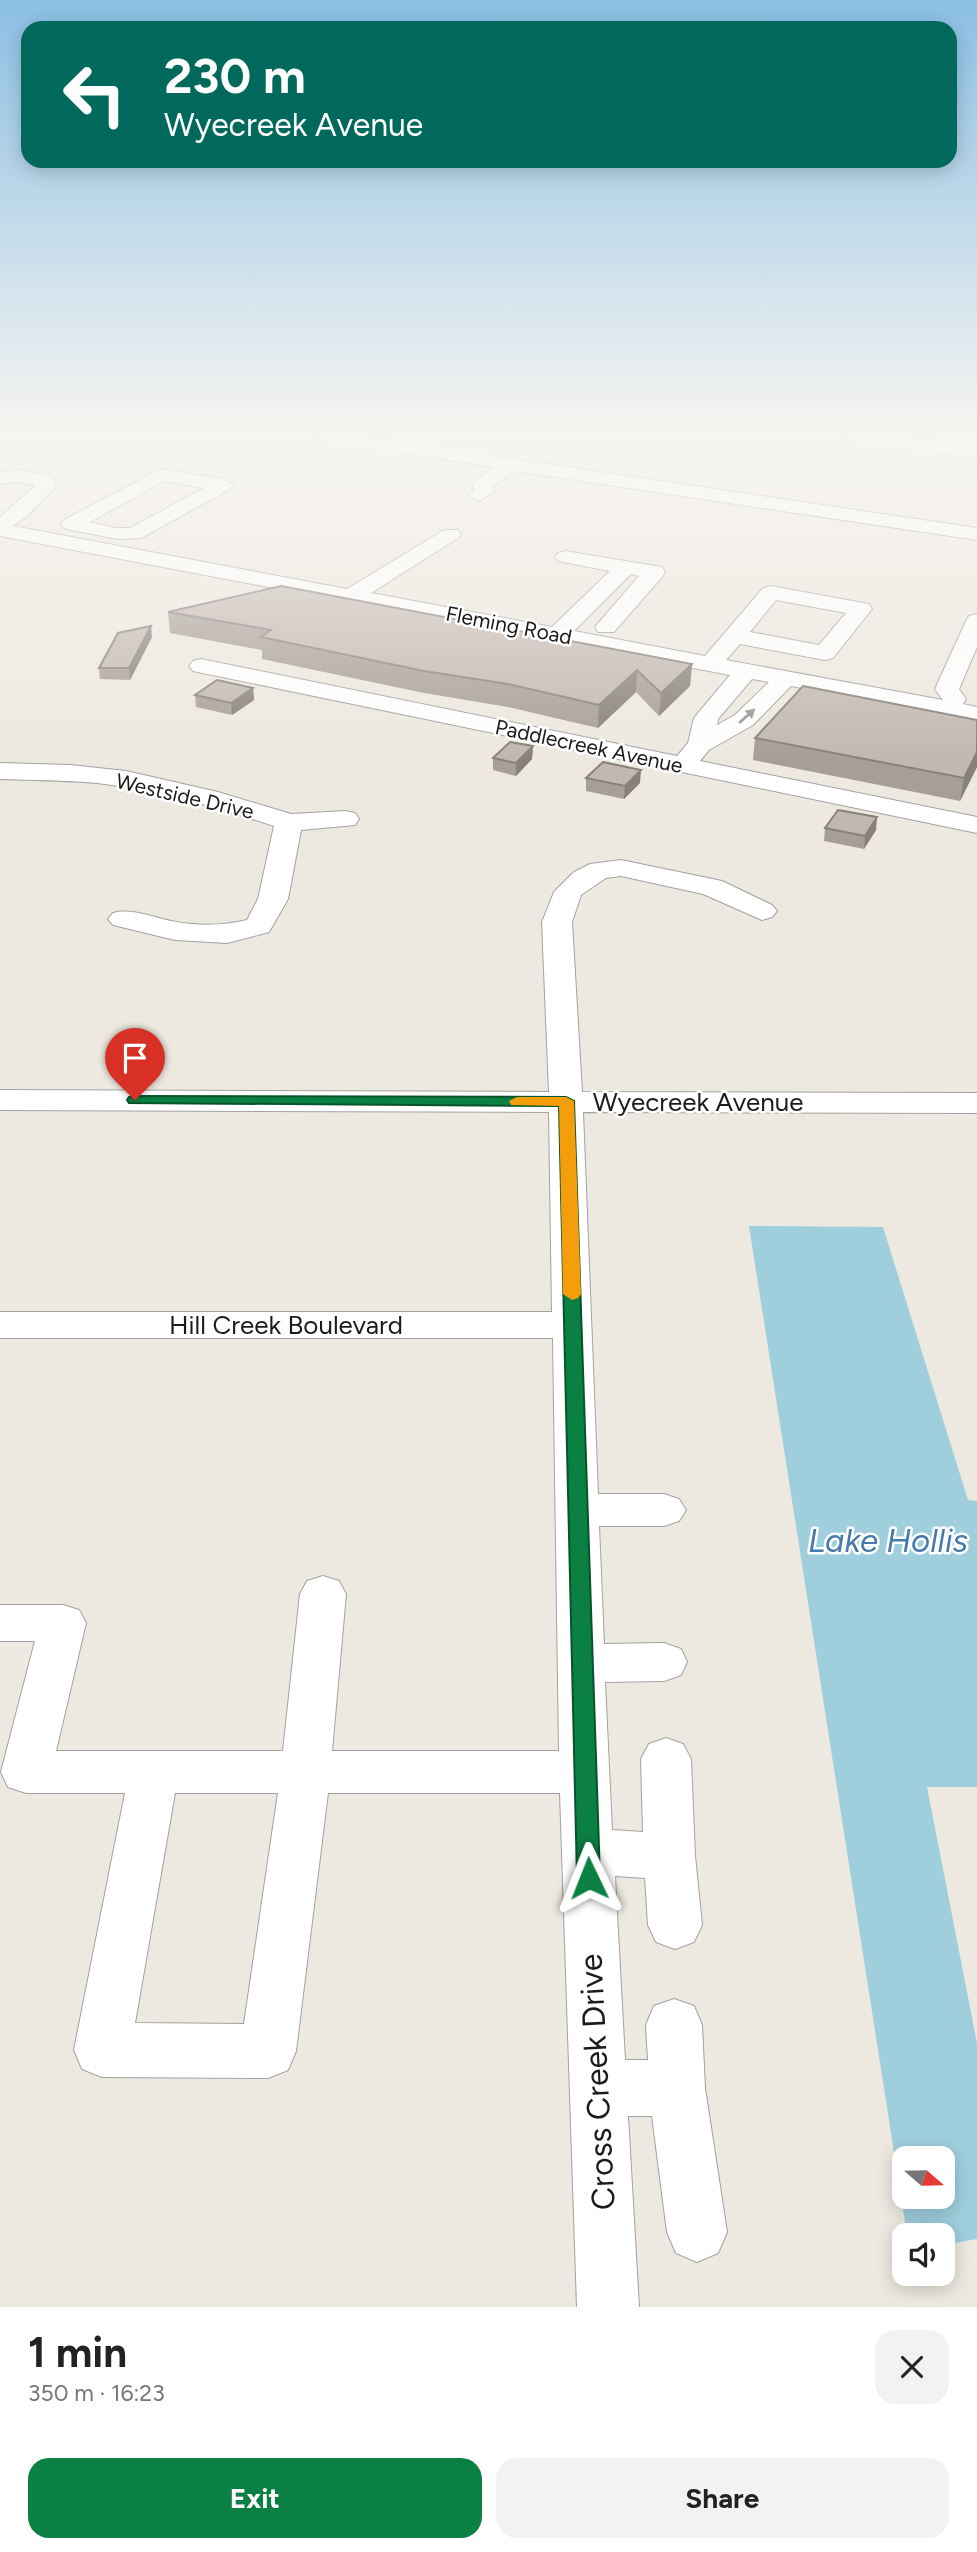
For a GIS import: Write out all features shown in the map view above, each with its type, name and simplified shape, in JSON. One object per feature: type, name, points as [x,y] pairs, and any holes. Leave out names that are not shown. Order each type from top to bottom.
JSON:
[{"type":"street","points":[[35,544],[27,548],[143,564],[199,583]]},
{"type":"street","name":"Fleming Road","points":[[74,544],[143,564],[337,585],[558,634],[786,678],[951,704],[977,714]]},
{"type":"street","points":[[91,547],[97,544]]},
{"type":"street","points":[[298,573],[337,585],[381,577],[435,544]]},
{"type":"street","points":[[565,557],[654,572],[606,626]]},
{"type":"street","points":[[558,634],[626,568]]},
{"type":"street","points":[[381,577],[417,584]]},
{"type":"street","points":[[711,663],[734,636],[771,593],[862,609],[824,653],[734,636]]},
{"type":"street","points":[[554,611],[578,615]]},
{"type":"street","points":[[977,621],[947,689],[951,704],[967,693],[977,674]]},
{"type":"street","name":"Paddlecreek Avenue","points":[[201,666],[977,825]]},
{"type":"street","points":[[700,745],[706,718],[747,670]]},
{"type":"street","points":[[682,766],[700,745],[744,720],[786,678]]},
{"type":"street","name":"Westside Drive","points":[[0,771],[72,773],[138,783],[217,799],[289,822],[273,899],[259,926],[227,934],[175,930],[123,919]]},
{"type":"street","points":[[289,822],[345,819]]},
{"type":"street","name":"Cross Creek Drive","points":[[608,2307],[584,1772],[566,1101],[557,922],[568,892],[584,878],[600,870],[621,868],[712,887],[762,911]]},
{"type":"street","name":"Wyecreek Avenue","points":[[0,1100],[977,1103]]},
{"type":"street","name":"Hill Creek Boulevard","points":[[0,1325],[573,1325]]},
{"type":"street","points":[[578,1510],[664,1510]]},
{"type":"street","points":[[154,1771],[102,2050],[268,2051],[306,1771],[323,1594]]},
{"type":"street","points":[[0,1623],[63,1623],[26,1772],[584,1772]]},
{"type":"street","points":[[582,1664],[664,1662]]},
{"type":"street","points":[[666,1759],[669,1856],[675,1926]]},
{"type":"street","points":[[587,1852],[669,1856]]},
{"type":"street","points":[[674,2025],[677,2088],[697,2232]]},
{"type":"street","points":[[597,2088],[677,2088]]},
{"type":"water","name":"Lake Hollis","points":[[749,1226],[883,1227],[968,1500],[977,1501],[977,1787],[927,1787],[977,2043],[977,2239],[955,2243],[955,2223],[905,2223],[903,2209],[956,2208],[956,2146],[893,2146]]},
{"type":"building","points":[[281,586],[692,664],[661,693],[637,670],[599,705],[508,684],[424,671],[261,637],[271,630],[168,612]]},
{"type":"building","points":[[151,626],[129,668],[99,668],[118,633]]},
{"type":"building","points":[[217,680],[253,688],[231,703],[195,695]]},
{"type":"building","points":[[803,686],[977,720],[977,752],[964,778],[755,738]]},
{"type":"building","points":[[510,742],[533,746],[516,763],[493,758]]},
{"type":"building","points":[[603,762],[641,770],[625,786],[586,778]]},
{"type":"building","points":[[838,810],[877,817],[865,836],[825,828]]},
{"type":"slow traffic","points":[[517,1101],[566,1101],[572,1294]]},
{"type":"route","points":[[135,1100],[566,1101],[589,1878]]}]
